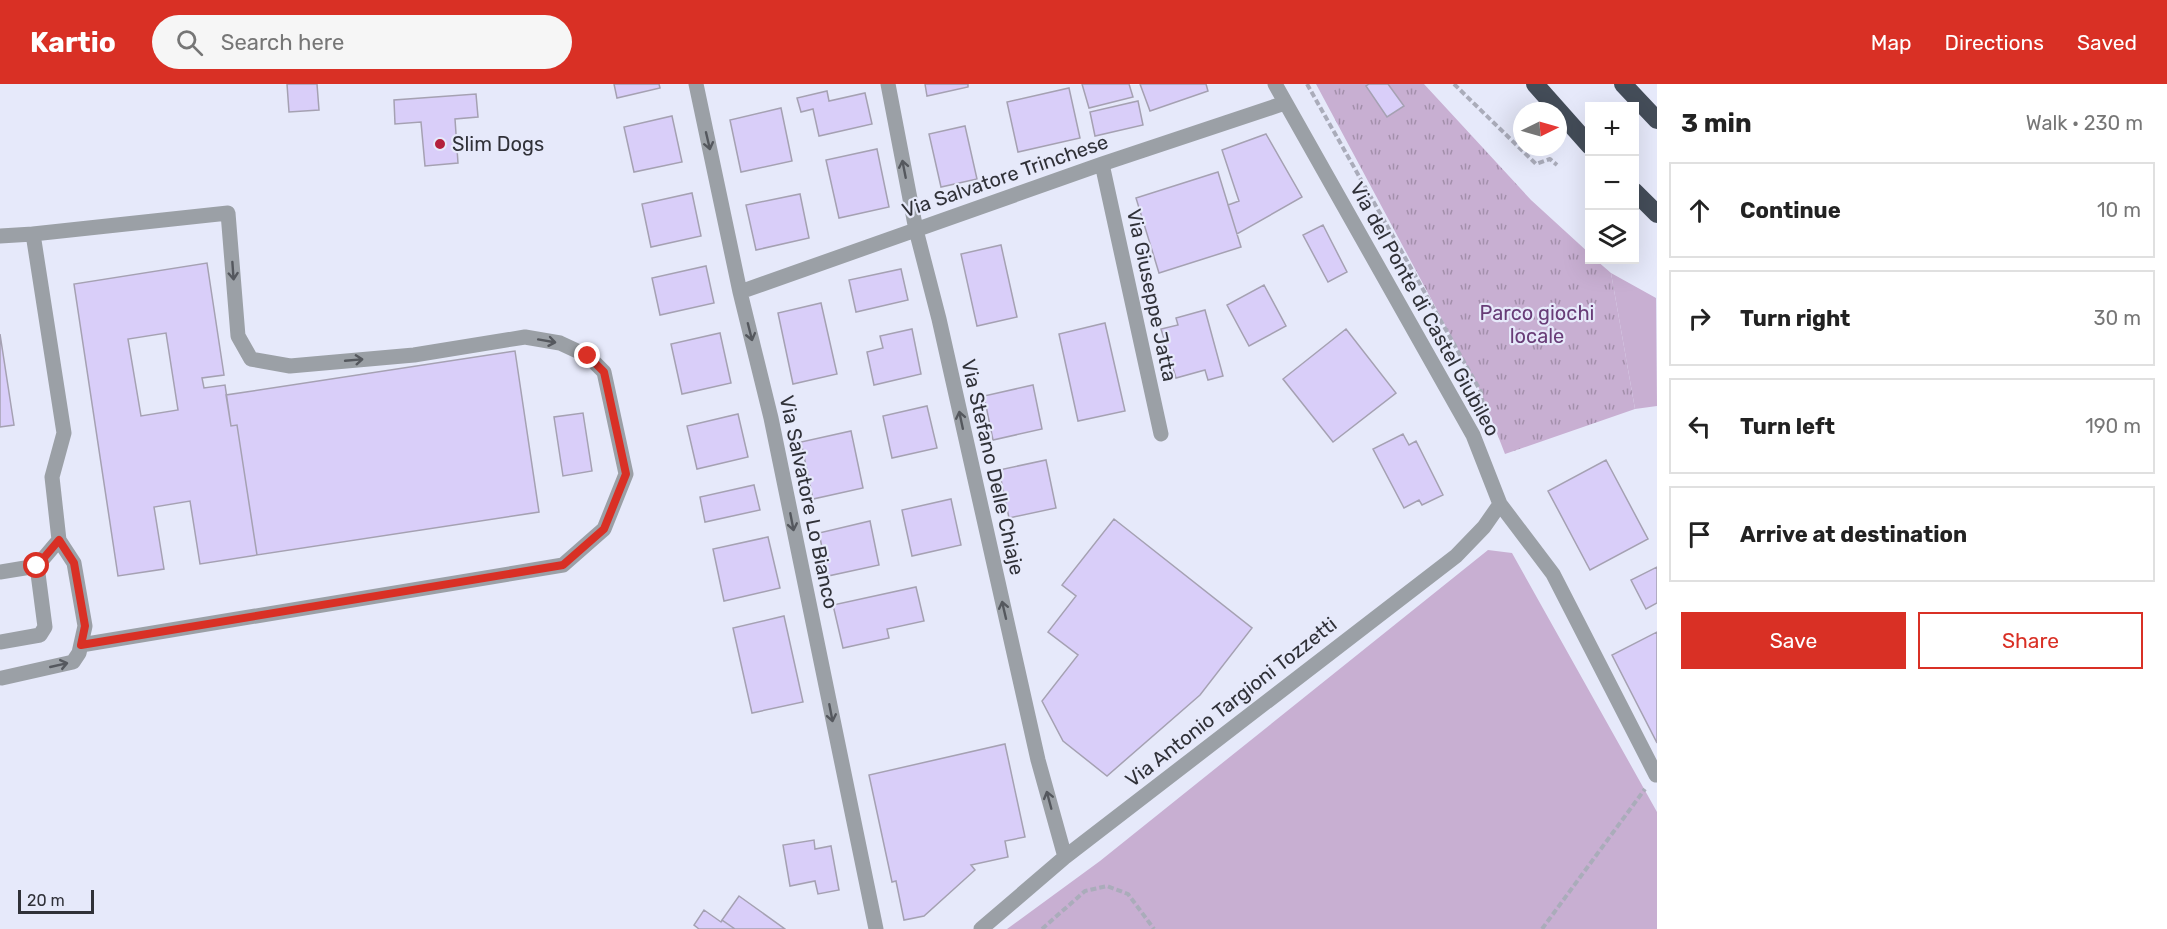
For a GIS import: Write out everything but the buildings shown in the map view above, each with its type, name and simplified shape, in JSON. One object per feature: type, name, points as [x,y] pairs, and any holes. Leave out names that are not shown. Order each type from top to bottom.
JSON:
[{"type":"highway","points":[[1535,84],[1585,141]]},
{"type":"highway","points":[[1623,84],[1657,120]]},
{"type":"highway","points":[[1639,195],[1657,214]]},
{"type":"street","name":"Via Salvatore Lo Bianco","points":[[696,84],[740,292],[771,418],[876,929]]},
{"type":"street","name":"Via Stefano Delle Chiaje","points":[[888,84],[916,230],[939,319],[1036,749],[1065,856]]},
{"type":"street","name":"Via del Ponte di Castel Giubileo","points":[[1275,84],[1473,435],[1500,504],[1553,574],[1656,775]]},
{"type":"street","name":"Via Salvatore Trinchese","points":[[740,292],[1102,164],[1285,103]]},
{"type":"street","name":"Via Giuseppe Jatta","points":[[1102,164],[1161,434]]},
{"type":"street","points":[[0,236],[228,213],[238,336],[251,359],[290,366],[414,355],[525,337],[560,343],[588,356],[604,372],[626,474],[604,529],[563,565],[81,645]]},
{"type":"street","points":[[2,678],[73,662],[79,653],[85,626],[74,563],[59,540],[52,477],[64,433],[33,234]]},
{"type":"street","name":"Via Antonio Targioni Tozzetti","points":[[981,929],[1065,856],[1456,556],[1484,527],[1500,504]]},
{"type":"street","points":[[0,572],[37,566],[59,540]]},
{"type":"street","points":[[0,642],[40,635],[45,627],[37,566]]},
{"type":"path","points":[[1307,84],[1481,392],[1485,421],[1473,435]]},
{"type":"path","points":[[1454,84],[1536,164],[1550,159],[1557,165]]},
{"type":"path","points":[[1542,929],[1656,775]]},
{"type":"path","points":[[1042,929],[1085,891],[1107,886],[1128,894],[1154,929]]},
{"type":"green space","name":"Parco giochi locale","points":[[1316,84],[1424,84],[1531,200],[1585,249],[1585,264],[1601,264],[1611,273],[1635,409],[1505,454],[1481,392]]},
{"type":"green space","points":[[1611,273],[1656,298],[1657,406],[1635,409]]},
{"type":"green space","points":[[1488,550],[1512,553],[1657,812],[1657,929],[1007,929],[1100,861]]},
{"type":"place","name":"Slim Dogs","points":[[440,144]]},
{"type":"route","points":[[37,566],[59,540],[74,563],[85,626],[81,645],[563,565],[604,529],[626,474],[604,372],[588,356]]}]
